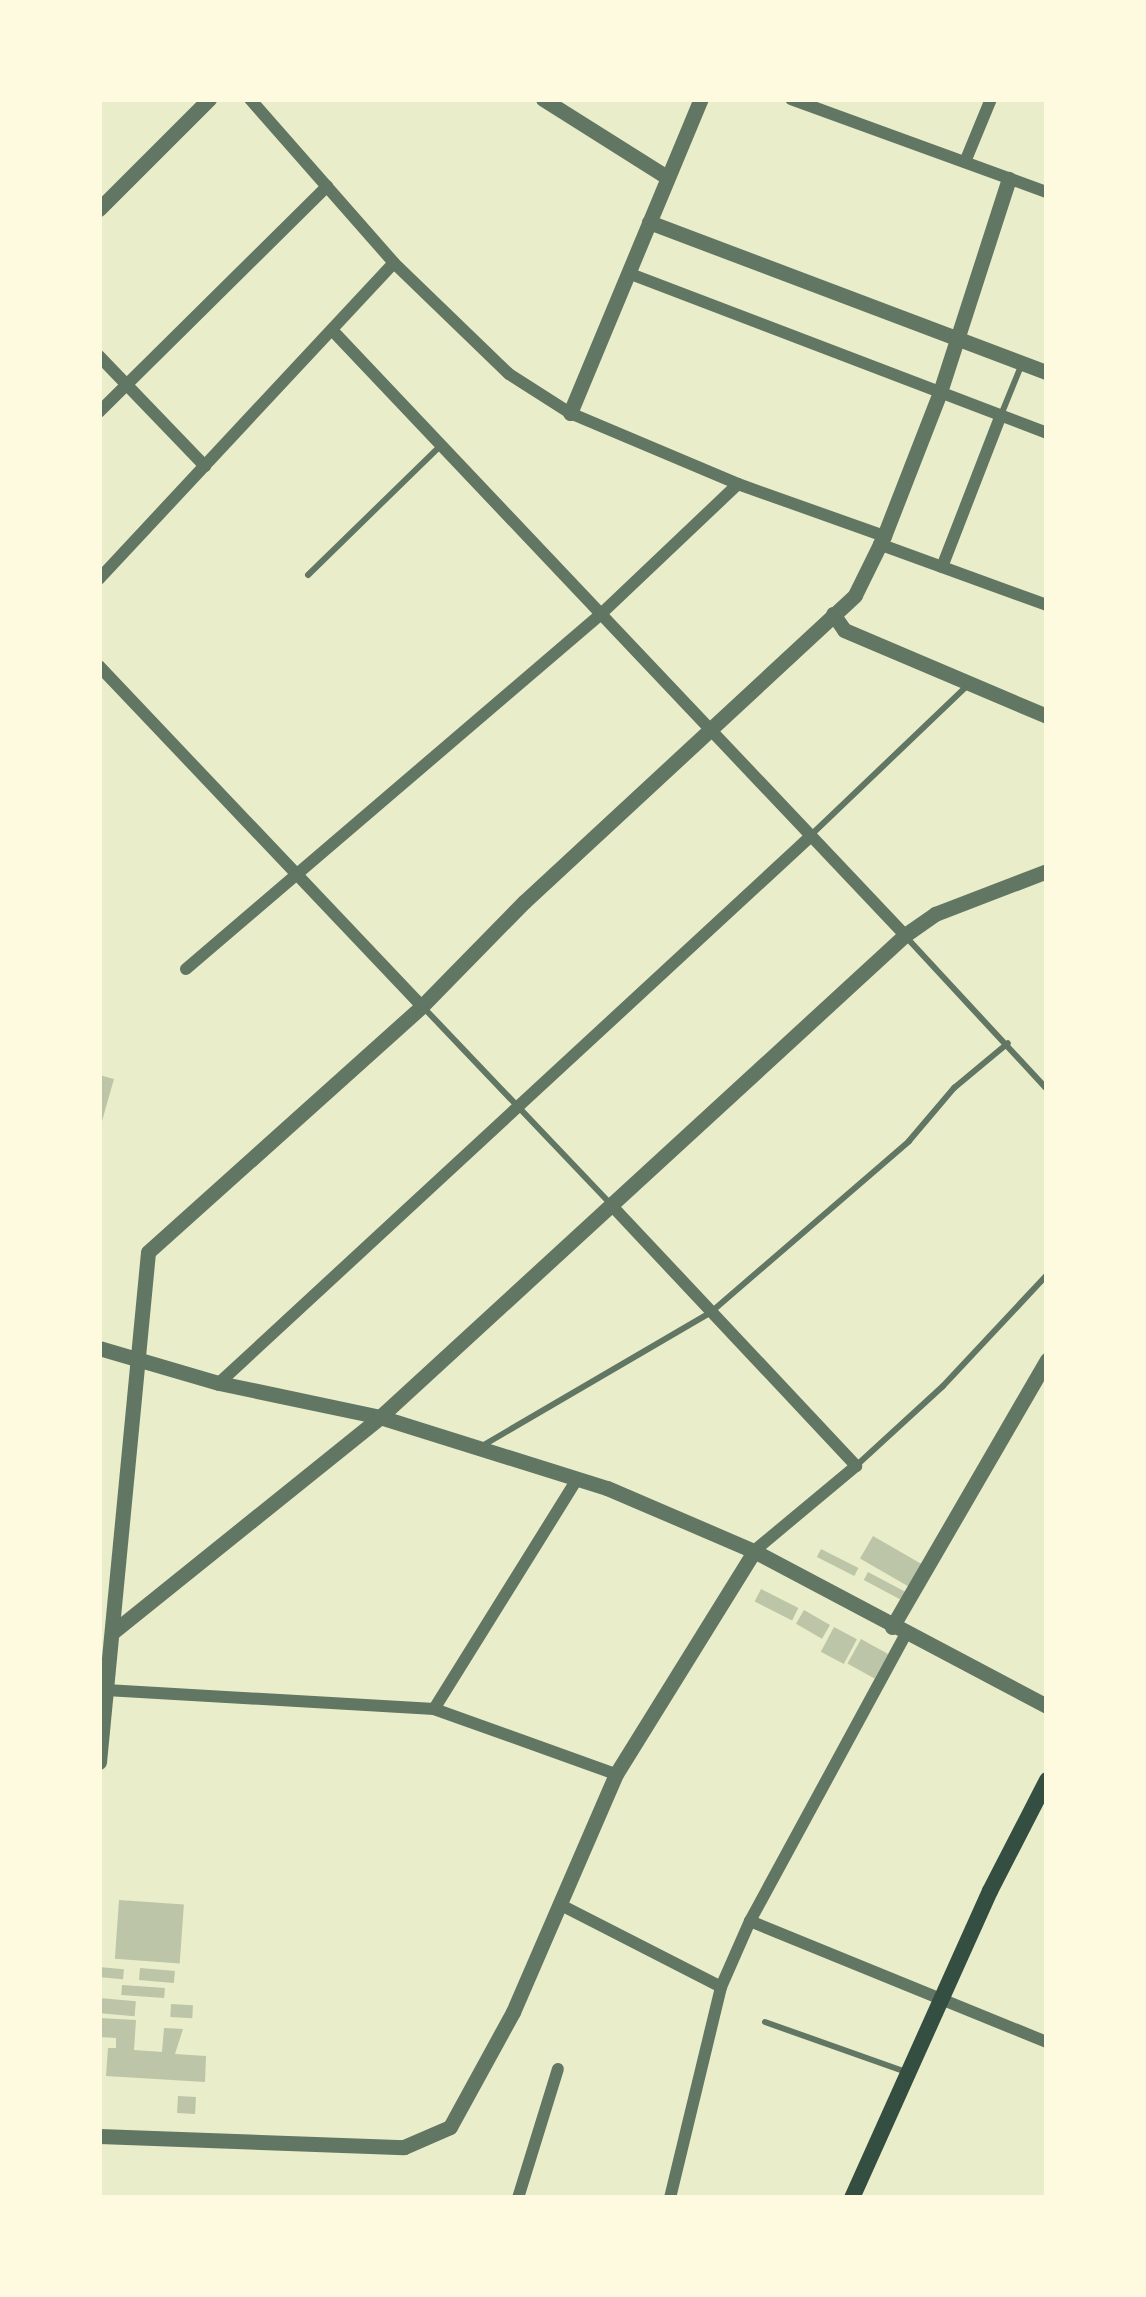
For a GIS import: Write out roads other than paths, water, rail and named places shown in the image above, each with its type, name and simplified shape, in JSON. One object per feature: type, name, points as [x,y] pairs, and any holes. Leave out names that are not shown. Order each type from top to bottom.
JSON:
[{"type":"main road","points":[[852,2198],[939,2002],[1047,1780]]},
{"type":"street","points":[[99,208],[209,99]]},
{"type":"street","points":[[250,99],[394,263],[508,374],[570,413],[942,567],[1047,605]]},
{"type":"street","points":[[543,99],[667,177]]},
{"type":"street","points":[[570,413],[701,99]]},
{"type":"street","points":[[791,99],[1047,193]]},
{"type":"street","points":[[965,163],[991,99]]},
{"type":"street","points":[[99,1762],[148,1252],[422,1006],[855,595],[882,540],[940,392],[1010,179]]},
{"type":"street","points":[[99,412],[327,186]]},
{"type":"street","points":[[649,222],[1047,372]]},
{"type":"street","points":[[99,579],[394,263]]},
{"type":"street","points":[[628,273],[1047,433]]},
{"type":"street","points":[[332,330],[905,935]]},
{"type":"street","points":[[99,356],[205,466]]},
{"type":"street","points":[[942,567],[1001,415]]},
{"type":"street","points":[[186,969],[601,614],[738,484]]},
{"type":"street","points":[[833,614],[844,630],[1047,716]]},
{"type":"street","points":[[99,666],[422,1006]]},
{"type":"street","points":[[219,1383],[811,836]]},
{"type":"street","points":[[113,1632],[380,1417],[614,1208],[905,935],[935,914],[1047,871]]},
{"type":"street","points":[[99,2136],[404,2147],[436,2138],[460,2112],[504,2030],[616,1774],[754,1551],[856,1466],[614,1208]]},
{"type":"street","points":[[99,1348],[219,1383],[380,1417],[577,1479],[754,1551],[1047,1706]]},
{"type":"street","points":[[670,2198],[721,1987],[750,1921],[899,1630],[1047,1360]]},
{"type":"street","points":[[434,1709],[577,1479]]},
{"type":"street","points":[[106,1690],[434,1709],[616,1774]]},
{"type":"street","points":[[559,1904],[721,1987]]},
{"type":"street","points":[[750,1921],[939,2002],[1047,2042]]},
{"type":"street","points":[[518,2198],[558,2069]]},
{"type":"lane","points":[[1001,415],[1022,362]]},
{"type":"lane","points":[[308,575],[441,445]]},
{"type":"lane","points":[[811,836],[969,684]]},
{"type":"lane","points":[[905,935],[1047,1089]]},
{"type":"lane","points":[[422,1006],[614,1208]]},
{"type":"lane","points":[[479,1448],[710,1313],[909,1141],[954,1088],[1008,1043]]},
{"type":"lane","points":[[856,1466],[943,1386],[1047,1275]]},
{"type":"lane","points":[[765,2022],[908,2073]]}]
